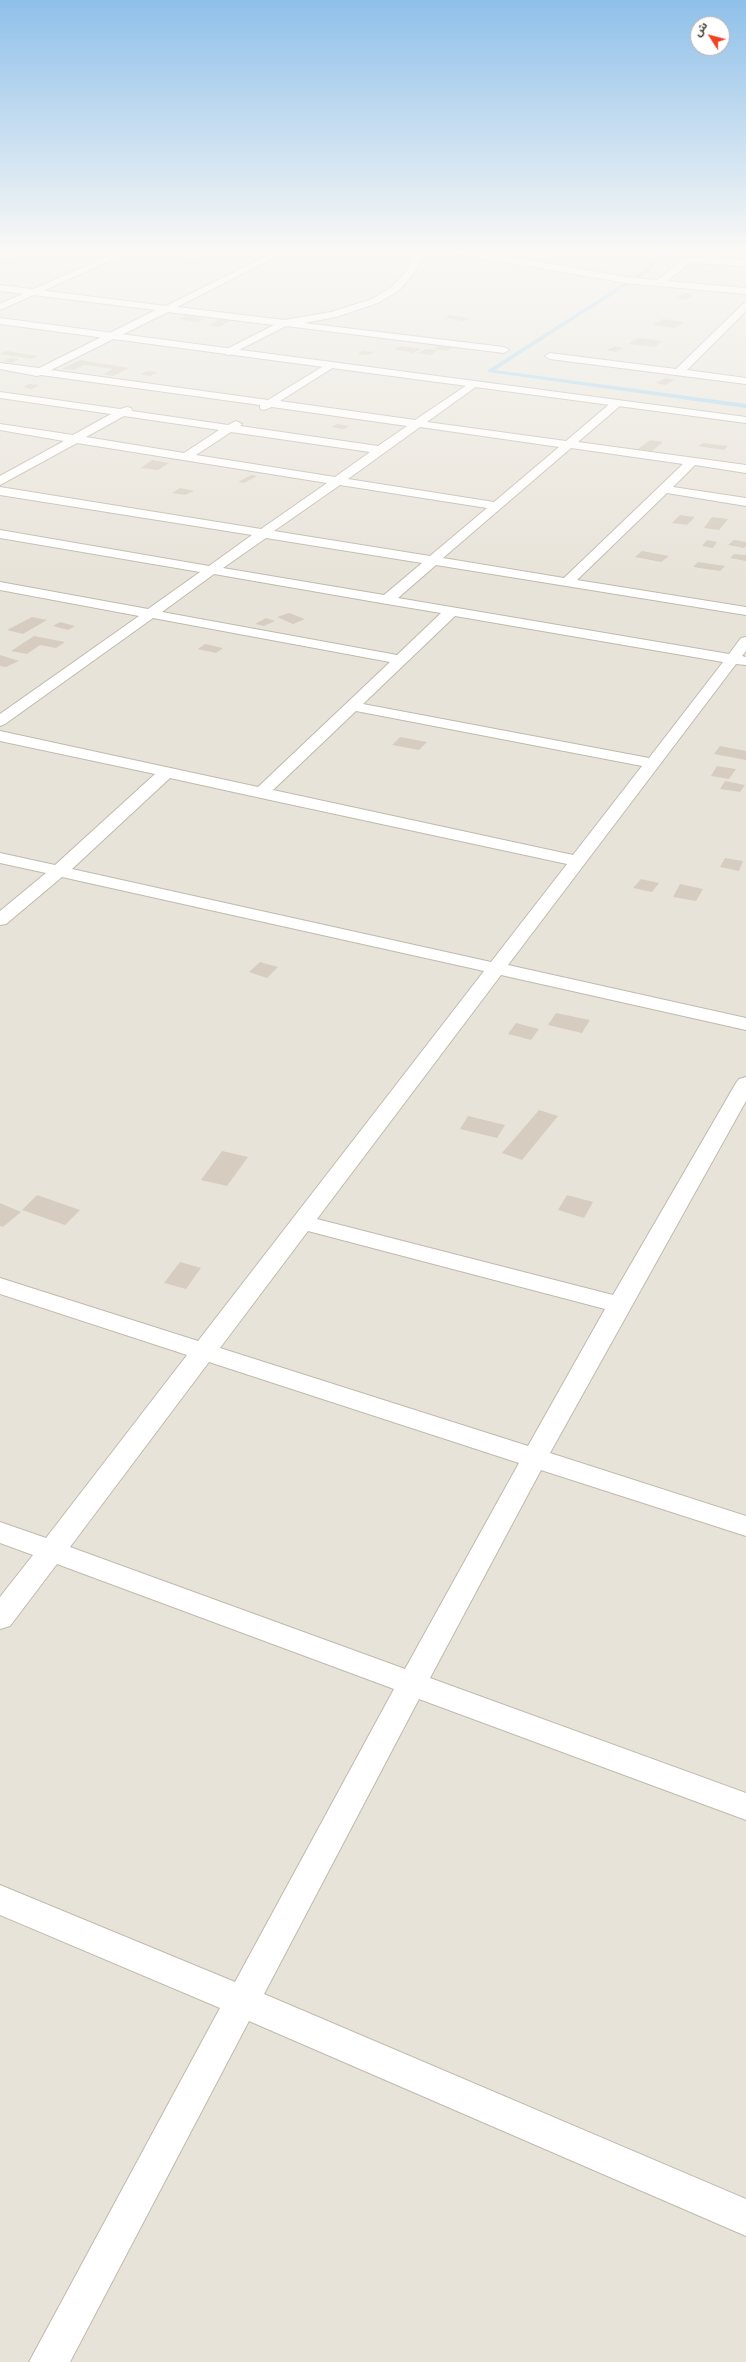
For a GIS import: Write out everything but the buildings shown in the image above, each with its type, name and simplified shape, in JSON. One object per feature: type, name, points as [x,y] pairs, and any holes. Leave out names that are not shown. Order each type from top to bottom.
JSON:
[{"type":"street","points":[[26,379],[63,360]]},
{"type":"street","points":[[293,360],[746,420]]},
{"type":"street","points":[[584,360],[746,381]]},
{"type":"street","points":[[678,372],[690,360]]},
{"type":"street","points":[[256,412],[330,365]]},
{"type":"street","points":[[0,366],[746,469]]},
{"type":"street","points":[[0,722],[261,534],[473,384]]},
{"type":"street","points":[[0,392],[13,385]]},
{"type":"street","points":[[0,480],[165,389]]},
{"type":"street","points":[[0,395],[380,450]]},
{"type":"street","points":[[387,600],[616,403]]},
{"type":"street","points":[[185,457],[243,420]]},
{"type":"street","points":[[0,428],[496,506]]},
{"type":"street","points":[[566,583],[692,462]]},
{"type":"street","points":[[664,489],[746,502]]},
{"type":"street","points":[[0,491],[746,612]]},
{"type":"street","points":[[0,534],[739,660]]},
{"type":"street","points":[[0,586],[401,660]]},
{"type":"street","points":[[261,793],[452,611]]},
{"type":"street","points":[[0,1618],[498,968],[652,763],[739,660],[746,641]]},
{"type":"street","points":[[352,706],[652,763]]},
{"type":"street","points":[[0,736],[578,861]]},
{"type":"street","points":[[0,920],[58,872],[167,772]]},
{"type":"street","points":[[0,858],[746,1024]]},
{"type":"street","points":[[49,2362],[411,1685],[536,1458],[581,1372],[746,1083]]},
{"type":"street","points":[[303,1222],[620,1305]]},
{"type":"street","points":[[0,1286],[203,1353],[746,1526]]},
{"type":"street","points":[[0,1532],[411,1685],[746,1807]]},
{"type":"street","points":[[0,1900],[242,2001],[746,2218]]},
{"type":"shaded area","points":[[0,360],[746,360],[746,2362],[0,2362]]},
{"type":"waterway","points":[[507,360],[490,371],[746,406]]}]
